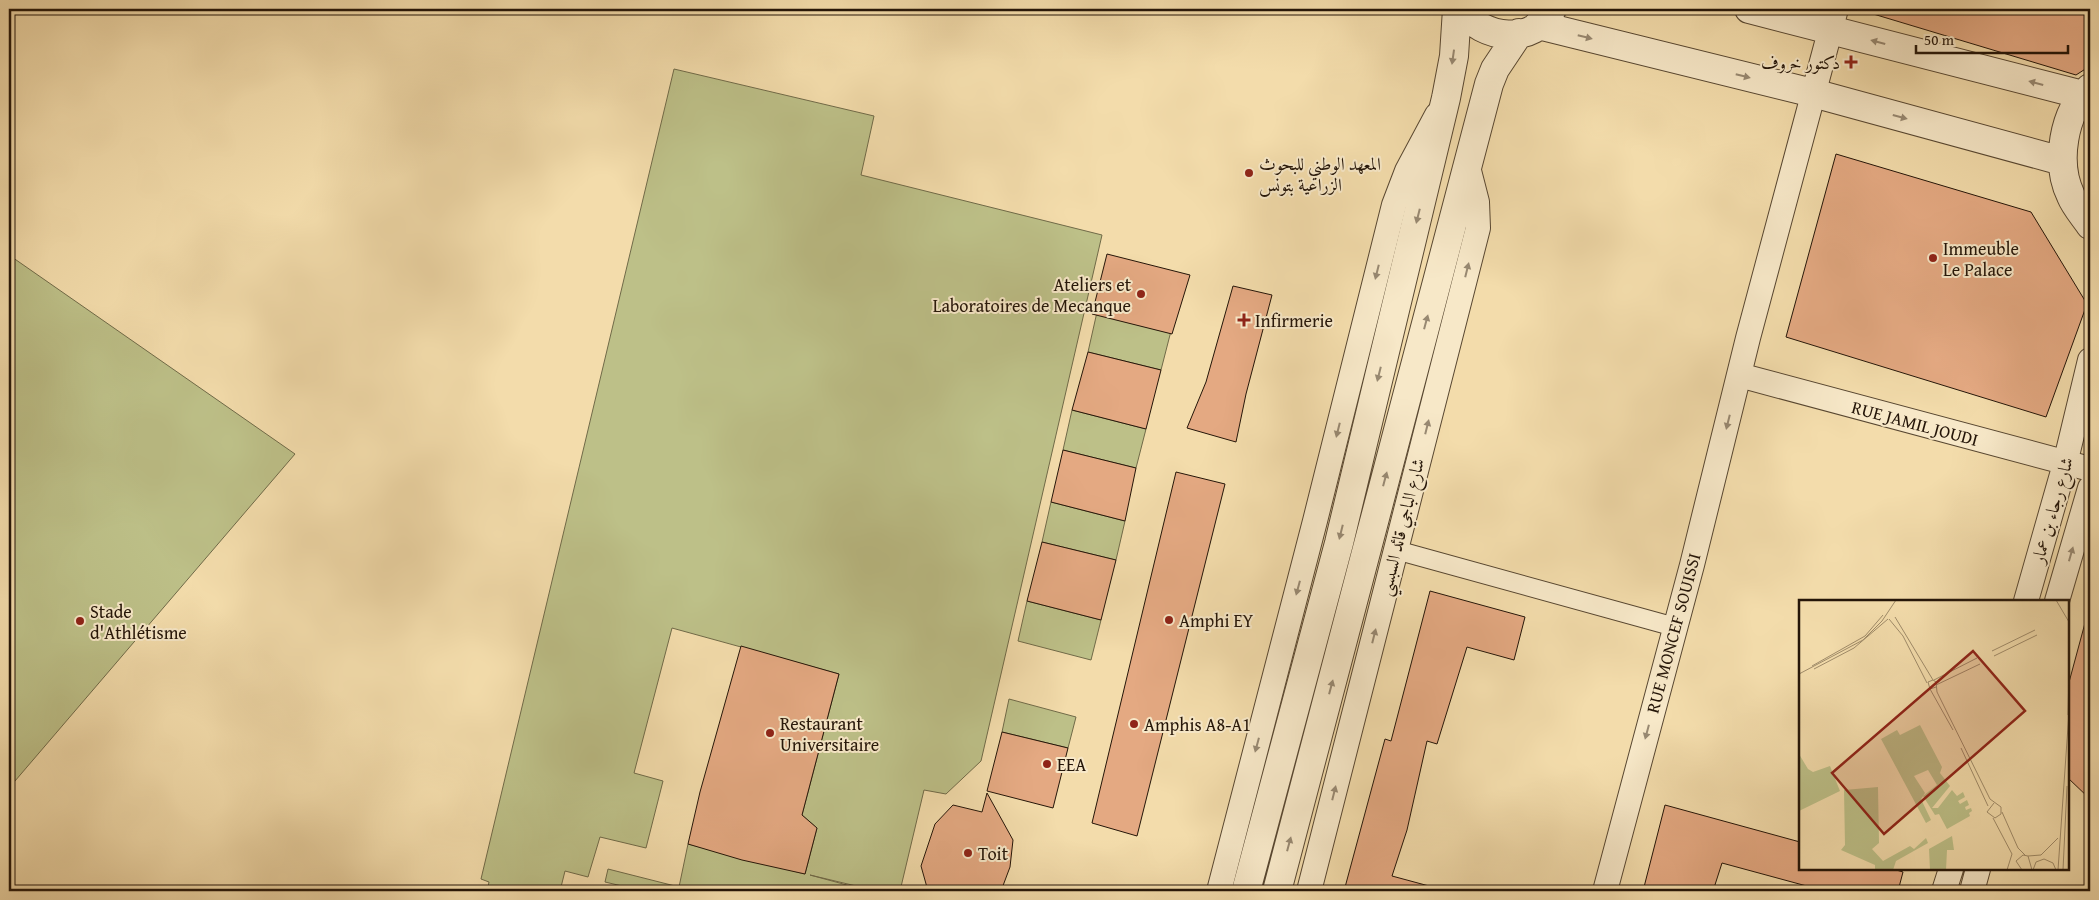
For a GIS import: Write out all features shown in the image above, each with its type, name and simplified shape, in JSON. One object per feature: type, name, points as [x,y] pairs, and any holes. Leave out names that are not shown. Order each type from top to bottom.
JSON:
[{"type":"street","points":[[1246,891],[1339,543],[1446,98],[1454,56],[1457,9]]},
{"type":"street","points":[[1461,9],[1468,18],[1483,29],[1501,34],[1536,22],[2062,161]]},
{"type":"street","points":[[1749,9],[1833,19],[2086,92],[2066,126],[2062,161],[2070,195],[2090,225]]},
{"type":"street","name":"RUE MONCEF SOUISSI","points":[[1605,891],[1833,19]]},
{"type":"street","points":[[1277,891],[1468,163],[1495,69],[1536,22]]},
{"type":"street","points":[[1219,891],[1315,521],[1394,205],[1407,171],[1446,98]]},
{"type":"street","name":"شارع الباجي قائد السبسي","points":[[1309,891],[1478,228],[1477,202],[1468,163]]},
{"type":"street","name":"شارع رجاء بن عمار","points":[[2026,600],[2065,464],[2090,360]]},
{"type":"street","name":"RUE JAMIL JOUDI","points":[[1739,375],[2065,464],[2090,469]]},
{"type":"street","name":"شارع رجاء بن عمار","points":[[2057,600],[2090,488]]},
{"type":"street","points":[[1396,550],[1675,627]]},
{"type":"street","points":[[1944,891],[1951,870]]},
{"type":"street","points":[[1972,891],[1978,870]]},
{"type":"green space","points":[[674,69],[874,116],[861,175],[1102,235],[981,761],[946,794],[924,790],[900,891],[877,891],[810,875],[869,891],[621,891],[622,886],[605,882],[608,869],[679,887],[688,844],[805,874],[817,828],[802,815],[839,674],[672,628],[634,773],[663,781],[646,848],[600,837],[588,877],[565,871],[560,891],[487,891],[489,882],[481,879]]},
{"type":"green space","name":"Stade d'Athlétisme","points":[[9,255],[295,454],[9,788]]},
{"type":"green space","points":[[1097,312],[1171,331],[1161,370],[1088,352]]},
{"type":"green space","points":[[1072,410],[1146,429],[1136,468],[1063,450]]},
{"type":"green space","points":[[1051,502],[1125,521],[1116,560],[1042,542]]},
{"type":"green space","points":[[1027,601],[1101,620],[1091,660],[1018,641]]},
{"type":"green space","points":[[1009,699],[1076,717],[1068,748],[1002,732]]},
{"type":"building","points":[[1870,9],[2090,9],[2090,66],[2076,75],[1870,13]]},
{"type":"building","name":"Immeuble Le Palace","points":[[1836,154],[2031,212],[2087,304],[2046,417],[1786,337]]},
{"type":"building","name":"Ateliers et Laboratoires de Mecanque","points":[[1107,254],[1190,275],[1172,334],[1092,314]]},
{"type":"building","points":[[1233,286],[1272,295],[1246,394],[1236,442],[1187,428],[1206,382]]},
{"type":"building","points":[[1088,352],[1161,370],[1146,429],[1072,410]]},
{"type":"building","points":[[1063,450],[1136,468],[1125,521],[1051,502]]},
{"type":"building","points":[[1176,472],[1225,484],[1137,836],[1092,823]]},
{"type":"building","points":[[1042,542],[1116,560],[1101,620],[1027,601]]},
{"type":"building","points":[[1430,591],[1525,617],[1514,660],[1467,647],[1437,744],[1427,741],[1407,830],[1392,876],[1429,886],[1428,891],[1344,891],[1385,739],[1391,741]]},
{"type":"building","points":[[2085,623],[2090,624],[2090,799],[2069,779],[2069,682]]},
{"type":"building","name":"Restaurant Universitaire","points":[[741,646],[839,674],[802,815],[817,828],[805,874],[742,860],[688,844],[700,792]]},
{"type":"building","name":"EEA","points":[[1002,732],[1068,748],[1053,808],[987,791]]},
{"type":"building","name":"Toit","points":[[987,793],[1013,840],[1010,867],[1001,891],[928,891],[921,866],[935,824],[953,805],[982,812]]},
{"type":"building","points":[[1665,805],[1799,842],[1799,870],[1896,870],[1903,872],[1898,891],[1825,891],[1722,863],[1713,891],[1643,891]]},
{"type":"place","name":"دكتور خروف","points":[[1851,62]]},
{"type":"place","name":"المعهد الوطني للبحوث الزراعية بتونس","points":[[1249,173]]},
{"type":"place","name":"Immeuble Le Palace","points":[[1933,258]]},
{"type":"place","name":"Ateliers et Laboratoires de Mecanque","points":[[1141,294]]},
{"type":"place","name":"Infirmerie","points":[[1244,320]]},
{"type":"place","name":"Amphi EY","points":[[1169,620]]},
{"type":"place","name":"Stade d'Athlétisme","points":[[80,621]]},
{"type":"place","name":"Amphis A8-A1","points":[[1134,724]]},
{"type":"place","name":"Restaurant Universitaire","points":[[770,733]]},
{"type":"place","name":"EEA","points":[[1047,764]]},
{"type":"place","name":"Toit","points":[[968,853]]}]
